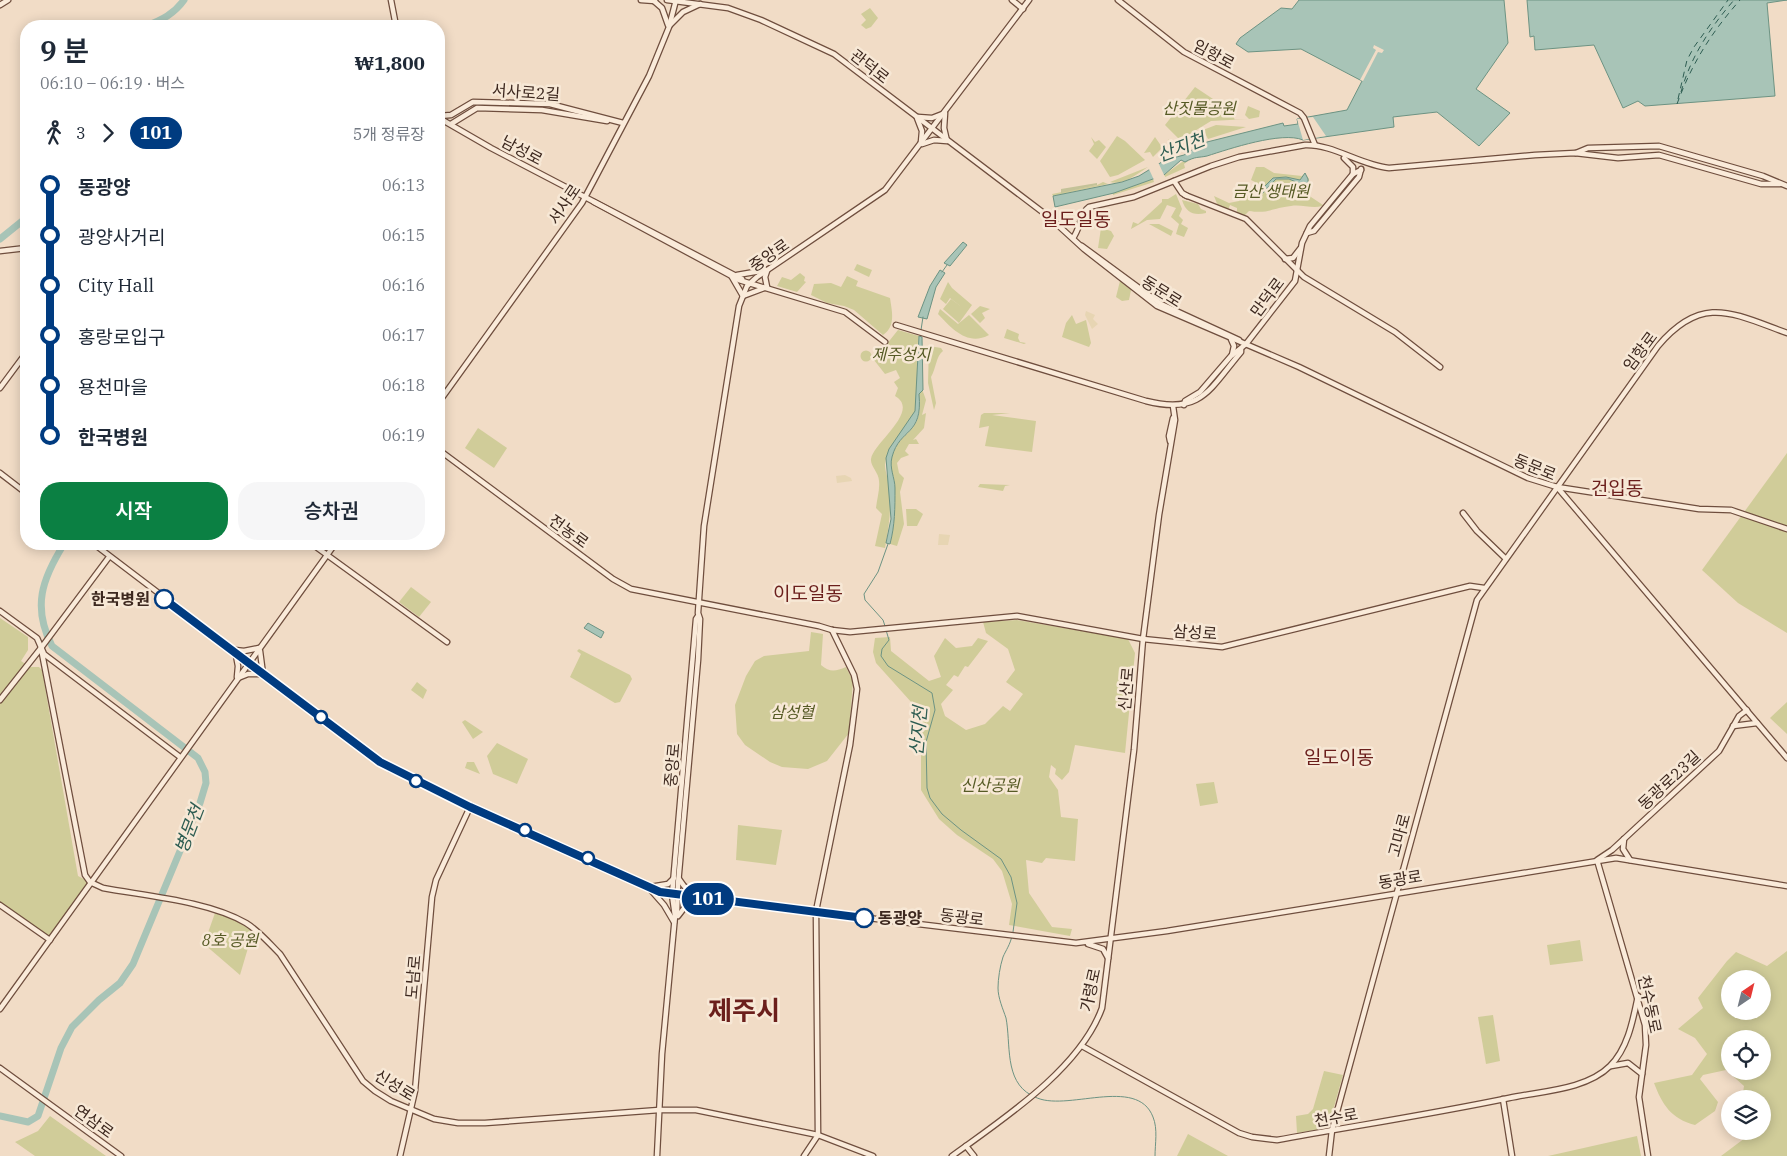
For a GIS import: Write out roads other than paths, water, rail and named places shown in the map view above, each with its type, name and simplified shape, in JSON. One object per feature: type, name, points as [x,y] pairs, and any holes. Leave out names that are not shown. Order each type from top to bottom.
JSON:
[{"type":"main road","points":[[0,4],[8,0]]},
{"type":"main road","points":[[391,0],[395,20]]},
{"type":"main road","points":[[641,0],[656,0],[664,11],[669,26],[683,12],[699,2]]},
{"type":"main road","name":"관덕로","points":[[667,0],[723,6],[749,15],[832,53],[1026,200]]},
{"type":"main road","name":"서사로","points":[[445,394],[585,197],[645,85],[669,26],[676,0]]},
{"type":"main road","points":[[1012,0],[1023,9]]},
{"type":"main road","name":"중앙로","points":[[656,1156],[674,916],[677,912],[675,895],[698,660],[700,619],[698,616],[698,601],[704,526],[739,306],[751,282],[767,269],[876,198],[890,185],[1029,0]]},
{"type":"main road","name":"임항로","points":[[1118,0],[1184,52],[1298,112],[1304,118],[1315,145]]},
{"type":"main road","name":"서사로2길","points":[[445,116],[451,115],[473,102],[550,104],[623,123]]},
{"type":"main road","name":"서사로2길","points":[[452,124],[477,108],[542,110],[596,120],[614,121]]},
{"type":"main road","points":[[945,113],[944,128],[948,140],[934,140],[921,144],[922,131],[916,117],[932,118],[945,113]]},
{"type":"main road","name":"남성로","points":[[445,120],[491,148],[730,275],[845,312],[885,342]]},
{"type":"main road","points":[[1073,238],[1080,227],[1084,211],[1088,208],[1128,199],[1211,166],[1254,153],[1315,145],[1365,164],[1400,168],[1468,160],[1575,153],[1618,158],[1659,155],[1761,184],[1780,184]]},
{"type":"main road","points":[[1575,153],[1588,148],[1659,146],[1763,176],[1787,186]]},
{"type":"main road","points":[[1342,155],[1352,166],[1354,174]]},
{"type":"main road","name":"만덕로","points":[[1307,233],[1317,227],[1359,177],[1365,164]]},
{"type":"main road","name":"만덕로","points":[[1246,344],[1294,281],[1298,272],[1302,246],[1310,226],[1354,174],[1361,170]]},
{"type":"main road","points":[[1174,181],[1184,195],[1248,221],[1298,272],[1406,340],[1440,367]]},
{"type":"main road","name":"동문로","points":[[1026,200],[1082,246],[1160,304],[1239,340],[1516,474],[1556,487],[1787,758]]},
{"type":"main road","name":"남성로","points":[[594,202],[742,279]]},
{"type":"main road","name":"동문로","points":[[1082,246],[1157,306],[1230,338],[1239,340]]},
{"type":"main road","points":[[1285,259],[1294,257],[1302,246]]},
{"type":"main road","points":[[2,251],[20,249]]},
{"type":"main road","points":[[730,275],[735,280],[743,296],[767,287],[765,277],[767,269],[736,275]]},
{"type":"main road","name":"임항로","points":[[1556,487],[1658,346],[1676,327],[1706,312],[1728,312],[1787,333]]},
{"type":"main road","points":[[896,325],[1146,401],[1173,406],[1187,405],[1206,394],[1241,352],[1241,349]]},
{"type":"main road","points":[[1230,338],[1234,346],[1232,356]]},
{"type":"main road","points":[[1184,405],[1185,401],[1200,392],[1232,356],[1246,344]]},
{"type":"main road","points":[[0,388],[20,361]]},
{"type":"main road","name":"신산로","points":[[1112,939],[1134,750],[1143,639],[1170,441],[1169,436],[1173,418],[1173,406]]},
{"type":"main road","name":"전농로","points":[[445,454],[613,578],[640,592],[698,601]]},
{"type":"main road","points":[[0,473],[20,488]]},
{"type":"main road","points":[[1556,487],[1699,509],[1731,510],[1787,529]]},
{"type":"main road","name":"고마로","points":[[1329,1156],[1332,1130],[1472,614],[1484,588],[1556,487]]},
{"type":"main road","points":[[1463,513],[1477,531],[1505,558]]},
{"type":"main road","name":"동광로","points":[[101,550],[380,762],[470,807],[648,887],[675,895],[1018,936],[1061,943],[1112,939],[1616,858],[1787,886]]},
{"type":"main road","points":[[320,550],[447,642]]},
{"type":"main road","points":[[0,1009],[331,550]]},
{"type":"main road","points":[[0,700],[109,557]]},
{"type":"main road","name":"삼성로","points":[[832,630],[876,630],[1017,616],[1143,639],[1222,647],[1470,586],[1484,588]]},
{"type":"main road","points":[[698,601],[832,630],[854,676],[857,689],[850,745],[816,911],[818,1135],[804,1156]]},
{"type":"main road","points":[[0,611],[37,638],[44,654],[181,756]]},
{"type":"main road","points":[[237,679],[238,666],[235,650],[257,649],[262,645]]},
{"type":"main road","points":[[237,679],[248,674],[263,674],[259,654],[262,645]]},
{"type":"main road","points":[[41,648],[85,875],[90,882]]},
{"type":"main road","name":"동광로23길","points":[[1597,860],[1624,838],[1719,751],[1733,726],[1747,710]]},
{"type":"main road","points":[[1733,726],[1757,723]]},
{"type":"main road","name":"도남로","points":[[400,1156],[412,1111],[432,897],[436,880],[470,807]]},
{"type":"main road","points":[[1624,838],[1623,849],[1630,860]]},
{"type":"main road","name":"천수동로","points":[[1597,860],[1645,1025],[1646,1045],[1640,1110],[1648,1156]]},
{"type":"main road","points":[[648,887],[668,884],[677,877],[691,893],[704,899]]},
{"type":"main road","name":"신성로","points":[[90,882],[103,888],[170,901],[231,916],[248,924],[269,941],[285,961],[363,1081],[391,1101],[434,1119],[458,1124],[659,1110],[704,1111],[818,1135],[873,1156]]},
{"type":"main road","points":[[648,887],[664,905],[674,923],[688,902],[704,899]]},
{"type":"main road","points":[[0,905],[50,940]]},
{"type":"main road","name":"가령로","points":[[966,1146],[1018,1108],[1082,1046],[1096,1023],[1102,1008],[1112,939]]},
{"type":"main road","points":[[1084,942],[1105,951],[1109,964]]},
{"type":"main road","name":"천수로","points":[[1082,1046],[1239,1132],[1252,1137],[1277,1140],[1503,1100],[1585,1081],[1610,1066],[1626,1040],[1638,996]]},
{"type":"main road","points":[[1610,1066],[1628,1063],[1642,1074]]},
{"type":"main road","name":"연삼로","points":[[0,1068],[121,1156]]},
{"type":"main road","points":[[1503,1100],[1512,1156]]},
{"type":"main road","points":[[952,1156],[966,1146],[974,1156]]},
{"type":"waterway","points":[[159,20],[176,9],[184,0]]},
{"type":"waterway","points":[[0,239],[20,223]]},
{"type":"waterway","name":"산지천","points":[[942,272],[947,265]]},
{"type":"waterway","name":"산지천","points":[[921,330],[923,317]]},
{"type":"waterway","name":"산지천","points":[[885,626],[883,620],[865,600],[864,594],[878,572],[888,544]]},
{"type":"waterway","name":"병문천","points":[[0,1116],[28,1122],[38,1116],[61,1048],[72,1027],[99,1000],[120,983],[133,964],[200,803],[206,783],[205,772],[198,758],[52,646],[42,619],[42,594],[45,581],[60,550]]},
{"type":"waterway","name":"산지천","points":[[886,630],[889,640],[882,649],[881,656],[888,666],[932,693],[935,710],[926,742],[927,788],[930,798],[942,814],[1001,859],[1011,877],[1017,903],[1013,932]]},
{"type":"waterway","name":"산지천","points":[[1012,936],[1001,964],[998,992],[1006,1018],[1010,1061],[1016,1081],[1022,1089],[1031,1095]]},
{"type":"waterway","name":"산지천","points":[[1035,1097],[1048,1101],[1117,1096],[1132,1098],[1145,1105],[1155,1122],[1155,1156]]},
{"type":"place","name":"한국병원","points":[[164,599]]},
{"type":"place","name":"동광양","points":[[864,918]]},
{"type":"district","name":"일도일동","points":[[1076,219]]},
{"type":"district","name":"건입동","points":[[1617,488]]},
{"type":"district","name":"이도일동","points":[[808,593]]},
{"type":"district","name":"일도이동","points":[[1339,757]]},
{"type":"district","name":"제주시","points":[[744,1010]]},
{"type":"park label","name":"산짓물공원","points":[[1199,108]]},
{"type":"park label","name":"금산 생태원","points":[[1271,191]]},
{"type":"park label","name":"제주성지","points":[[901,354]]},
{"type":"park label","name":"삼성혈","points":[[792,712]]},
{"type":"park label","name":"신산공원","points":[[990,785]]},
{"type":"park label","name":"8호 공원","points":[[230,940]]}]
